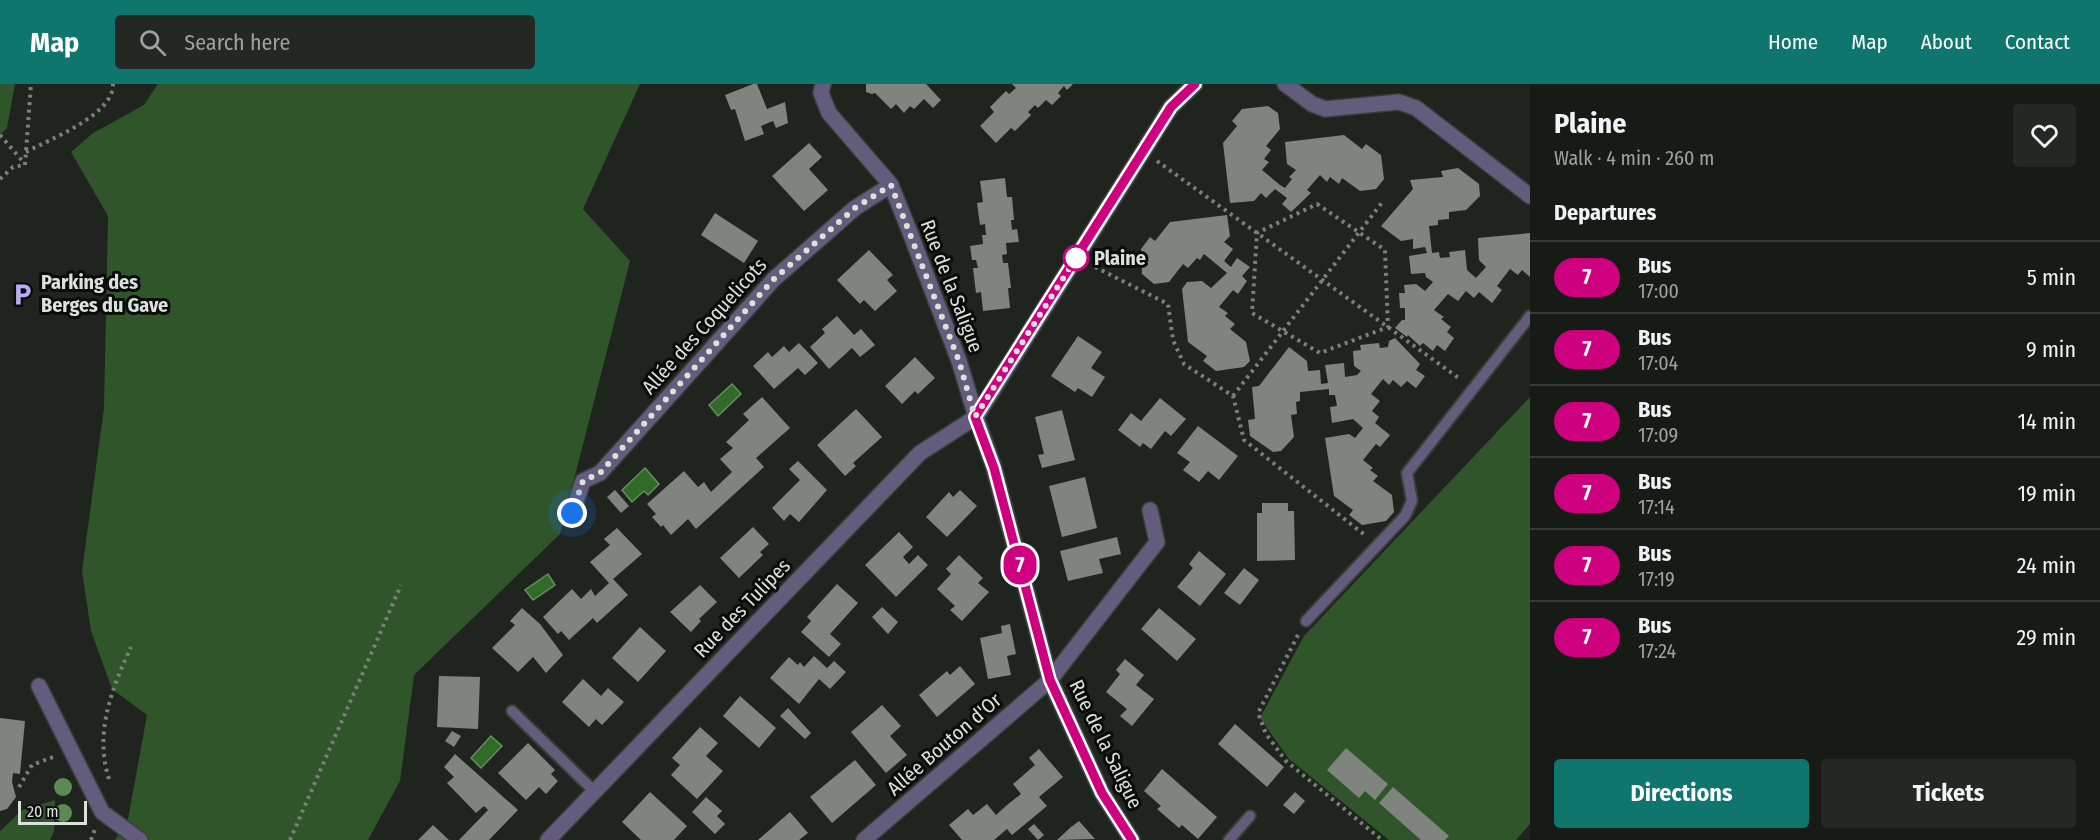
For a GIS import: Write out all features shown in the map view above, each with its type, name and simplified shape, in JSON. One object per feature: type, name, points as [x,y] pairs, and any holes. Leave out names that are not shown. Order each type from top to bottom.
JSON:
[{"type":"street","name":"Rue de la Saligue","points":[[823,84],[821,93],[829,113],[891,185],[959,361],[975,417],[994,468],[1050,680],[1102,793],[1132,840]]},
{"type":"street","points":[[975,417],[1171,107],[1195,84]]},
{"type":"street","points":[[1286,84],[1312,104],[1325,109],[1398,102],[1416,108],[1530,196]]},
{"type":"street","name":"Allée des Coquelicots","points":[[572,513],[583,481],[600,473],[774,279],[855,208],[891,185]]},
{"type":"street","name":"Rue des Tulipes","points":[[548,840],[920,453],[975,417]]},
{"type":"street","name":"Allée Bouton d'Or","points":[[864,840],[1050,680],[1157,542],[1150,510]]},
{"type":"street","points":[[39,686],[102,812],[140,840]]},
{"type":"lane","points":[[1306,621],[1405,516],[1412,501],[1407,473],[1530,316]]},
{"type":"lane","points":[[512,711],[594,791]]},
{"type":"lane","points":[[1229,840],[1250,816]]},
{"type":"path","points":[[25,165],[31,84]]},
{"type":"path","points":[[26,152],[90,118],[110,99],[113,84]]},
{"type":"path","points":[[0,135],[25,165]]},
{"type":"path","points":[[1143,151],[1473,389]]},
{"type":"path","points":[[0,179],[13,167],[25,165]]},
{"type":"path","points":[[1233,396],[1384,200]]},
{"type":"path","points":[[1257,233],[1317,204],[1359,231],[1384,250],[1388,327]]},
{"type":"path","points":[[1257,233],[1252,313],[1320,353],[1388,327]]},
{"type":"path","points":[[1095,267],[1168,304],[1173,340],[1184,364],[1233,396],[1244,440],[1378,545]]},
{"type":"path","points":[[290,840],[401,585]]},
{"type":"path","points":[[1306,621],[1258,713],[1266,734],[1286,761],[1382,840]]},
{"type":"path","points":[[111,786],[103,761],[108,707],[117,678],[131,647]]},
{"type":"path","points":[[19,787],[32,765],[71,750]]},
{"type":"shaded area","points":[[0,84],[15,84],[7,128],[0,135]]},
{"type":"shaded area","points":[[158,84],[640,84],[583,209],[630,261],[560,534],[414,675],[400,781],[368,840],[115,840],[128,819],[147,715],[112,689],[91,631],[82,571],[104,408],[108,216],[71,152],[93,133],[144,105]]},
{"type":"shaded area","points":[[732,384],[741,394],[718,416],[709,405]]},
{"type":"shaded area","points":[[1530,397],[1530,824],[1516,840],[1389,840],[1289,759],[1260,718],[1304,636]]},
{"type":"shaded area","points":[[645,468],[659,484],[648,495],[644,491],[632,502],[622,490]]},
{"type":"shaded area","points":[[548,574],[555,585],[533,600],[525,590]]},
{"type":"shaded area","points":[[491,736],[502,746],[481,768],[471,758]]},
{"type":"shaded area","points":[[55,800],[54,831],[50,840],[0,840],[0,831],[22,810]]},
{"type":"building","points":[[757,84],[767,109],[785,102],[788,123],[776,128],[773,121],[761,126],[764,134],[745,141],[735,109],[731,110],[725,95]]},
{"type":"building","points":[[866,84],[926,84],[941,100],[933,108],[924,99],[914,109],[910,106],[904,113],[896,104],[891,109],[875,93],[866,92]]},
{"type":"building","points":[[1012,84],[1073,84],[1067,90],[1064,86],[1058,93],[1061,96],[1052,105],[1046,100],[1038,108],[1035,105],[1028,112],[1031,115],[1015,131],[1011,128],[996,143],[980,126],[994,112],[990,107],[1006,91],[1009,94],[1016,88]]},
{"type":"building","points":[[1268,106],[1278,113],[1280,129],[1266,146],[1271,150],[1264,159],[1269,162],[1262,170],[1280,185],[1285,188],[1292,179],[1289,177],[1296,170],[1287,164],[1285,142],[1344,135],[1362,149],[1366,144],[1381,155],[1384,179],[1376,189],[1360,191],[1342,178],[1339,184],[1330,177],[1327,182],[1320,175],[1307,190],[1311,193],[1291,212],[1282,204],[1287,198],[1275,189],[1266,198],[1261,193],[1254,201],[1230,203],[1223,143],[1237,126],[1232,121],[1242,109]]},
{"type":"building","points":[[809,143],[822,157],[809,169],[828,190],[804,211],[772,176]]},
{"type":"building","points":[[1458,168],[1479,184],[1480,196],[1466,210],[1449,212],[1449,219],[1438,220],[1438,225],[1429,226],[1432,253],[1439,252],[1440,258],[1450,257],[1449,252],[1465,250],[1467,270],[1476,278],[1486,267],[1479,260],[1478,238],[1530,233],[1530,277],[1522,270],[1518,275],[1510,269],[1497,286],[1502,290],[1492,303],[1479,292],[1474,298],[1466,291],[1458,301],[1448,294],[1434,310],[1444,317],[1441,319],[1451,327],[1447,332],[1454,338],[1445,351],[1437,345],[1433,351],[1423,343],[1420,346],[1408,335],[1407,337],[1395,328],[1402,320],[1405,320],[1405,308],[1400,308],[1399,293],[1405,293],[1404,285],[1416,284],[1425,291],[1433,282],[1426,277],[1425,273],[1411,274],[1409,256],[1427,253],[1425,247],[1413,249],[1413,239],[1401,241],[1381,226],[1413,189],[1410,180],[1443,177],[1441,171]]},
{"type":"building","points":[[1005,178],[1007,197],[1012,197],[1014,220],[1011,220],[1012,230],[1017,229],[1019,242],[1006,243],[1007,254],[1002,255],[1003,263],[1008,263],[1011,288],[1008,288],[1010,308],[983,311],[981,292],[976,293],[973,268],[978,268],[976,260],[972,260],[970,246],[983,244],[982,235],[986,235],[985,224],[980,225],[977,203],[983,202],[980,181]]},
{"type":"building","points":[[715,213],[758,241],[744,263],[701,235]]},
{"type":"building","points":[[1227,215],[1230,236],[1224,242],[1233,249],[1224,261],[1231,267],[1237,258],[1250,267],[1242,276],[1247,281],[1238,294],[1233,290],[1219,307],[1228,313],[1225,316],[1235,324],[1230,329],[1246,342],[1250,361],[1244,367],[1216,371],[1203,361],[1207,356],[1188,342],[1182,289],[1187,282],[1202,281],[1211,288],[1227,273],[1204,254],[1200,260],[1197,258],[1188,268],[1183,264],[1169,282],[1154,284],[1142,274],[1141,249],[1150,237],[1155,241],[1170,222]]},
{"type":"building","points":[[869,250],[893,275],[887,280],[897,291],[875,311],[864,300],[860,304],[837,280]]},
{"type":"building","points":[[837,316],[854,335],[861,329],[875,345],[860,357],[852,348],[829,369],[810,347],[825,333],[822,329]]},
{"type":"building","points":[[1078,336],[1102,352],[1091,368],[1105,377],[1092,397],[1078,388],[1075,392],[1051,376]]},
{"type":"building","points":[[1395,338],[1420,364],[1416,370],[1425,376],[1416,388],[1407,381],[1401,387],[1393,380],[1389,385],[1383,379],[1371,394],[1380,401],[1372,411],[1379,417],[1375,423],[1390,435],[1380,447],[1376,444],[1363,460],[1373,468],[1370,470],[1378,476],[1373,481],[1392,495],[1394,512],[1386,521],[1362,525],[1349,515],[1353,510],[1334,496],[1325,438],[1349,434],[1355,438],[1363,428],[1353,419],[1332,423],[1330,407],[1337,406],[1335,395],[1329,395],[1329,389],[1300,392],[1300,401],[1296,402],[1297,414],[1291,415],[1294,437],[1281,451],[1273,452],[1250,436],[1248,420],[1255,419],[1252,387],[1259,386],[1289,347],[1307,361],[1308,371],[1320,370],[1321,384],[1328,383],[1325,365],[1344,363],[1345,377],[1357,375],[1361,371],[1354,366],[1353,351],[1361,350],[1360,345],[1379,343],[1380,348],[1388,347],[1389,341]]},
{"type":"building","points":[[799,343],[818,363],[805,375],[798,368],[774,389],[753,366],[768,352],[772,357],[784,346],[789,352]]},
{"type":"building","points":[[915,357],[935,378],[918,394],[915,391],[902,404],[885,386]]},
{"type":"building","points":[[762,397],[790,428],[756,458],[764,467],[696,529],[688,519],[671,535],[652,517],[656,514],[647,504],[684,471],[698,487],[704,482],[711,492],[732,472],[720,459],[733,448],[726,442],[749,420],[743,414]]},
{"type":"building","points":[[1160,398],[1186,419],[1171,436],[1165,431],[1151,449],[1143,443],[1140,447],[1118,430],[1131,413],[1141,421]]},
{"type":"building","points":[[856,409],[882,437],[853,463],[856,466],[845,476],[817,445]]},
{"type":"building","points":[[1062,410],[1075,460],[1042,468],[1038,455],[1044,454],[1035,417]]},
{"type":"building","points":[[1198,426],[1238,456],[1219,480],[1208,471],[1199,482],[1183,470],[1190,462],[1177,453]]},
{"type":"building","points":[[798,461],[827,490],[799,522],[790,514],[784,521],[772,508],[800,480],[789,469]]},
{"type":"building","points":[[1085,477],[1097,528],[1062,537],[1049,486]]},
{"type":"building","points":[[615,490],[629,506],[621,513],[607,497]]},
{"type":"building","points":[[960,490],[977,506],[947,537],[926,517],[949,492],[953,497]]},
{"type":"building","points":[[1262,503],[1288,503],[1288,511],[1294,511],[1295,560],[1257,561],[1257,513],[1262,513]]},
{"type":"building","points":[[753,527],[769,544],[760,552],[763,555],[739,578],[720,558]]},
{"type":"building","points":[[617,528],[642,554],[613,579],[628,595],[597,623],[593,618],[569,640],[561,631],[558,634],[543,617],[572,589],[581,599],[591,589],[595,596],[609,583],[590,562],[610,545],[604,539]]},
{"type":"building","points":[[899,532],[913,547],[903,557],[909,564],[918,555],[928,565],[896,597],[865,565]]},
{"type":"building","points":[[1117,537],[1121,554],[1099,559],[1103,573],[1068,581],[1060,551]]},
{"type":"building","points":[[1199,551],[1226,574],[1200,606],[1177,587],[1193,568],[1189,564]]},
{"type":"building","points":[[959,555],[983,578],[978,583],[989,592],[962,621],[950,610],[955,606],[937,589],[951,574],[946,569]]},
{"type":"building","points":[[1244,568],[1259,580],[1240,605],[1224,593]]},
{"type":"building","points":[[837,584],[858,603],[830,634],[841,644],[829,657],[801,632],[811,621],[807,617]]},
{"type":"building","points":[[700,585],[717,602],[699,619],[701,621],[691,632],[670,612]]},
{"type":"building","points":[[882,607],[898,622],[888,634],[872,617]]},
{"type":"building","points":[[522,608],[540,624],[563,655],[546,673],[533,657],[518,672],[492,648],[515,625],[510,621]]},
{"type":"building","points":[[1159,608],[1196,639],[1177,661],[1141,629]]},
{"type":"building","points":[[1010,624],[1016,654],[1007,656],[1011,675],[988,679],[980,638],[1002,633],[1001,626]]},
{"type":"building","points":[[640,627],[666,651],[638,682],[612,658]]},
{"type":"building","points":[[814,656],[827,668],[834,661],[846,672],[830,689],[819,679],[799,704],[770,678],[789,657],[798,665],[800,662],[804,667]]},
{"type":"building","points":[[1125,659],[1144,675],[1136,685],[1154,699],[1132,726],[1120,716],[1127,709],[1106,692],[1120,674],[1116,670]]},
{"type":"building","points":[[960,666],[975,684],[937,717],[919,695],[947,671],[950,675]]},
{"type":"building","points":[[439,676],[480,677],[478,729],[437,727]]},
{"type":"building","points":[[583,679],[601,696],[608,688],[624,702],[602,725],[596,719],[589,727],[562,702]]},
{"type":"building","points":[[740,696],[776,728],[759,748],[723,716]]},
{"type":"building","points":[[882,705],[901,726],[890,736],[907,755],[886,773],[851,732]]},
{"type":"building","points":[[788,708],[811,733],[805,739],[780,716]]},
{"type":"building","points":[[0,718],[25,721],[20,774],[13,773],[12,782],[16,797],[7,809],[0,811]]},
{"type":"building","points":[[1235,724],[1284,767],[1267,787],[1218,744]]},
{"type":"building","points":[[700,727],[718,743],[706,756],[723,771],[697,799],[671,775],[680,765],[672,758]]},
{"type":"building","points":[[452,731],[461,736],[454,747],[445,741]]},
{"type":"building","points":[[528,743],[555,770],[551,774],[558,781],[546,794],[539,787],[526,800],[498,773]]},
{"type":"building","points":[[1346,748],[1388,784],[1375,800],[1365,791],[1359,798],[1327,770]]},
{"type":"building","points":[[1039,749],[1063,777],[1039,797],[1047,806],[1012,835],[1007,829],[994,840],[962,840],[949,825],[968,809],[973,815],[987,804],[996,815],[1021,794],[1013,784],[1035,765],[1029,758]]},
{"type":"building","points":[[455,754],[518,810],[489,840],[459,840],[488,810],[484,806],[476,813],[447,783],[454,777],[444,767]]},
{"type":"building","points":[[855,760],[876,785],[832,823],[810,797]]},
{"type":"building","points":[[1162,769],[1217,817],[1198,839],[1182,825],[1179,828],[1157,809],[1161,806],[1144,791]]},
{"type":"building","points":[[1393,787],[1449,836],[1445,840],[1421,840],[1379,803]]},
{"type":"building","points":[[650,792],[687,826],[674,840],[641,840],[622,822]]},
{"type":"building","points":[[1295,792],[1305,801],[1294,814],[1283,805]]},
{"type":"building","points":[[706,797],[722,811],[717,816],[725,824],[715,834],[692,812]]},
{"type":"building","points":[[790,812],[808,833],[799,840],[758,840]]},
{"type":"building","points":[[1079,821],[1095,839],[1057,840],[1071,827]]},
{"type":"building","points":[[1034,824],[1044,835],[1038,840],[1028,829]]},
{"type":"building","points":[[433,825],[449,840],[418,840]]},
{"type":"bus line","name":"7","points":[[1132,840],[1102,793],[1050,680],[994,468],[975,417],[1171,107],[1195,84]]},
{"type":"place","name":"Plaine","points":[[1076,258]]},
{"type":"place","name":"Parking des Berges du Gave","points":[[23,294]]},
{"type":"route","points":[[572,513],[583,481],[600,473],[774,279],[855,208],[891,185],[959,361],[975,417],[1076,258]]}]
